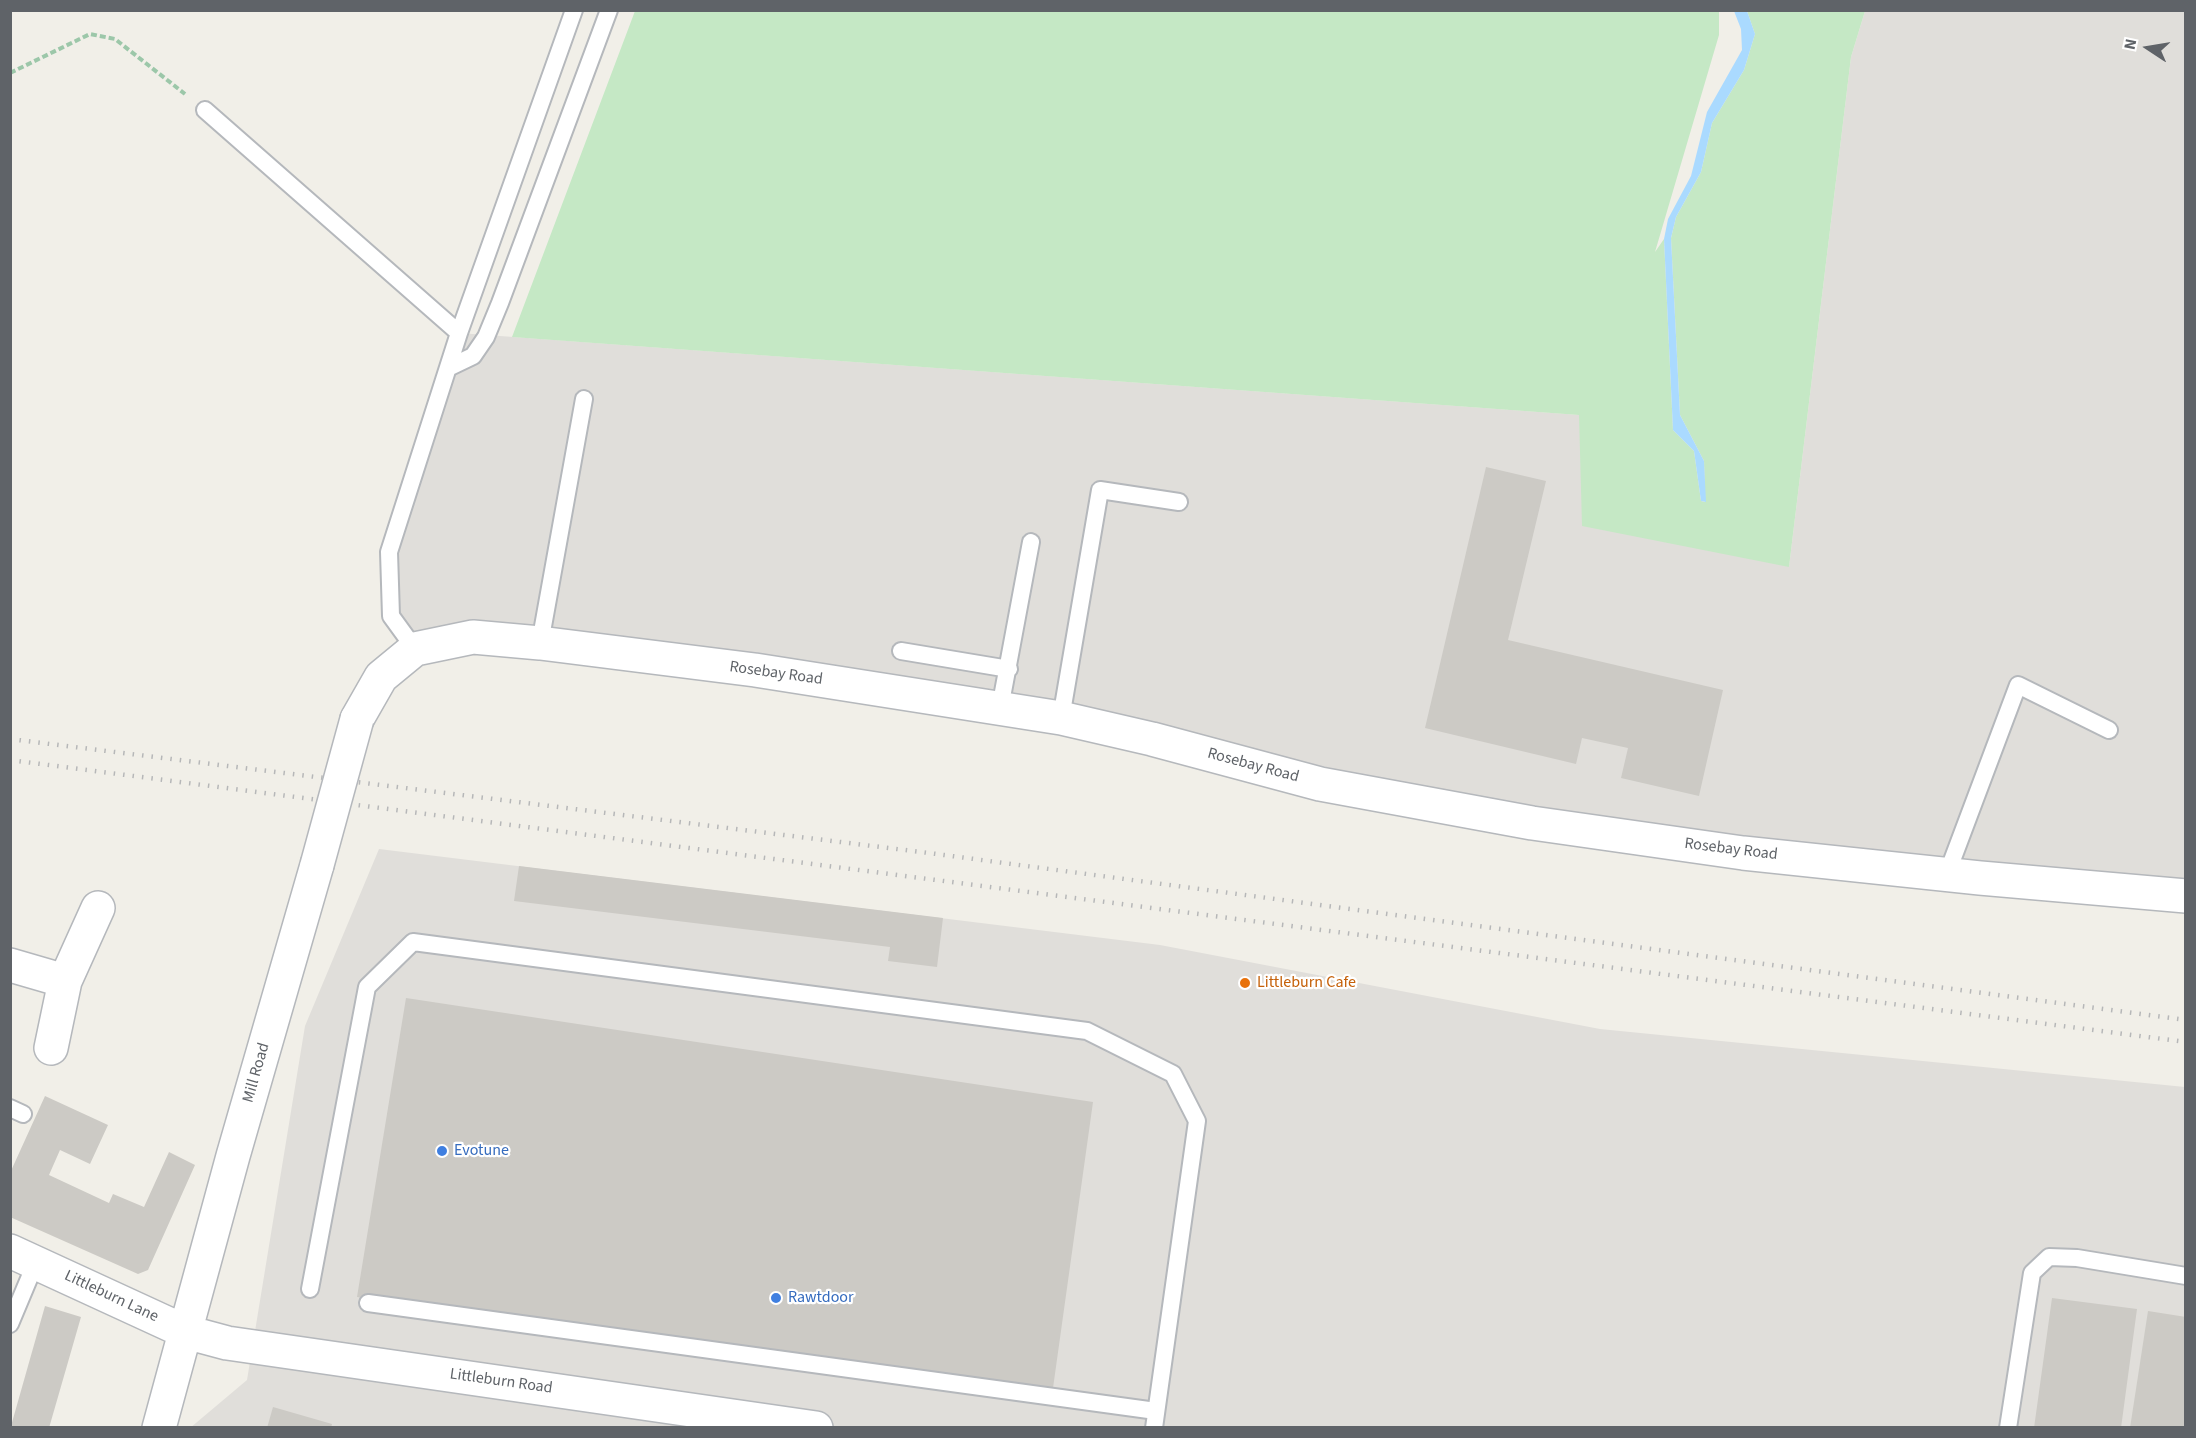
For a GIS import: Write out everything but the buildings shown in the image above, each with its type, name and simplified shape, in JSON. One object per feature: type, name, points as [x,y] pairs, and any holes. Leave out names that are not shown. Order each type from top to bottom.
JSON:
[{"type":"street","name":"Rosebay Road","points":[[357,719],[381,677],[415,649],[473,637],[540,643],[755,670],[1061,718],[1152,739],[1320,784],[1532,823],[1743,853],[2186,896]]},
{"type":"street","name":"Mill Road","points":[[159,1428],[233,1156],[357,719]]},
{"type":"street","points":[[51,1048],[65,981],[98,908]]},
{"type":"street","points":[[10,965],[65,981]]},
{"type":"street","name":"Littleburn Lane","points":[[23,1256],[186,1332]]},
{"type":"street","name":"Littleburn Road","points":[[186,1332],[227,1343],[816,1428]]},
{"type":"lane","points":[[415,649],[391,616],[389,552],[459,333],[574,10]]},
{"type":"lane","points":[[448,368],[473,356],[486,337],[609,10]]},
{"type":"lane","points":[[205,110],[459,333]]},
{"type":"lane","points":[[540,643],[584,399]]},
{"type":"lane","points":[[1061,718],[1100,490],[1179,502]]},
{"type":"lane","points":[[1000,708],[1031,542]]},
{"type":"lane","points":[[901,651],[1009,669]]},
{"type":"lane","points":[[1947,874],[2018,685],[2109,730]]},
{"type":"lane","points":[[310,1289],[367,987],[413,942],[1087,1030],[1173,1074],[1197,1121],[1155,1419],[368,1303]]},
{"type":"lane","points":[[10,1324],[23,1256]]},
{"type":"lane","points":[[2008,1428],[2032,1273],[2049,1257],[2077,1258],[2186,1276]]},
{"type":"path","points":[[10,73],[90,34],[115,39],[205,110]]},
{"type":"shaded area","points":[[1865,11],[2185,11],[2185,896],[1743,853],[755,670],[415,649],[391,616],[389,552],[459,333],[1580,415],[1789,567],[1851,57]]},
{"type":"shaded area","points":[[379,849],[1160,945],[1600,1029],[2185,1087],[2185,1427],[190,1428],[247,1380],[305,1026]]},
{"type":"green space","points":[[635,11],[1719,11],[1719,35],[1655,252],[1664,239],[1673,430],[1694,451],[1701,501],[1705,502],[1704,461],[1680,415],[1671,238],[1676,217],[1701,172],[1712,123],[1744,70],[1755,34],[1747,11],[1865,11],[1851,57],[1789,567],[1582,526],[1579,415],[512,337]]},
{"type":"water","points":[[1734,11],[1747,11],[1755,34],[1744,70],[1712,123],[1701,172],[1676,217],[1671,238],[1680,415],[1704,461],[1706,502],[1701,501],[1694,451],[1673,430],[1664,239],[1668,219],[1691,176],[1707,112],[1742,50],[1741,29]]},
{"type":"railway","points":[[10,739],[929,853],[2186,1020]]},
{"type":"railway","points":[[10,760],[2186,1042]]},
{"type":"place","name":"Littleburn Cafe","points":[[1245,983]]},
{"type":"place","name":"Evotune","points":[[442,1151]]},
{"type":"place","name":"Rawtdoor","points":[[776,1298]]}]
